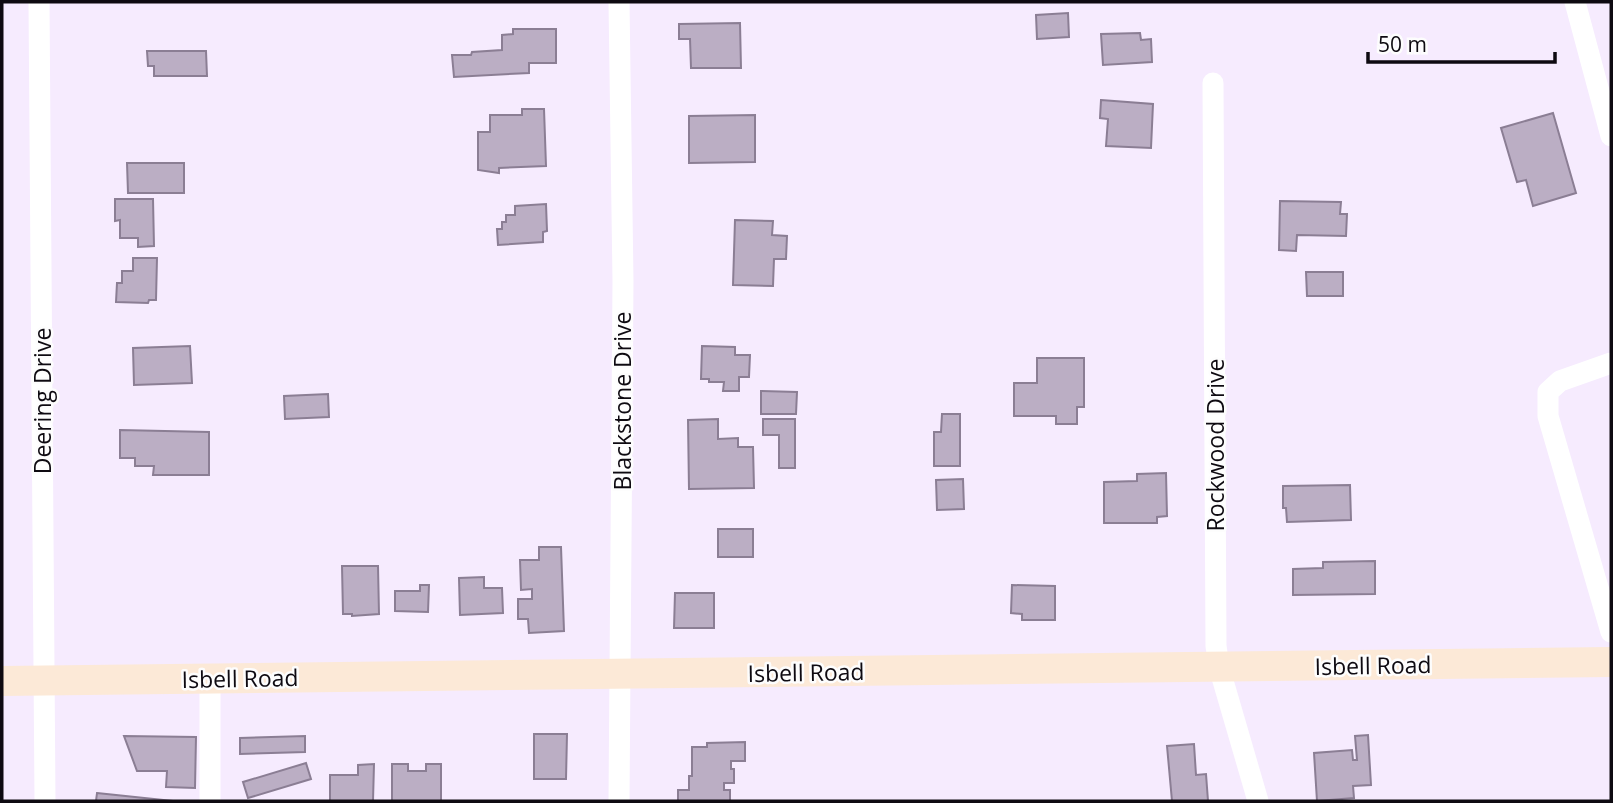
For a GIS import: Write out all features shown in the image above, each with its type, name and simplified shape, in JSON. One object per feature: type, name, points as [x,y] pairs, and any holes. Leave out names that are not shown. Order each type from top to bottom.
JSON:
[{"type":"street","name":"Deering Drive","points":[[39,2],[45,801]]},
{"type":"street","name":"Blackstone Drive","points":[[619,2],[623,281],[619,801]]},
{"type":"street","points":[[1575,2],[1611,136]]},
{"type":"street","name":"Rockwood Drive","points":[[1213,83],[1216,646],[1219,667],[1258,801]]},
{"type":"street","points":[[1611,363],[1560,381],[1548,392],[1548,416],[1611,632]]},
{"type":"street","name":"Isbell Road","points":[[2,681],[1611,662]]},
{"type":"street","points":[[210,679],[210,801]]},
{"type":"building","points":[[1068,13],[1069,37],[1037,39],[1036,15]]},
{"type":"building","points":[[740,23],[741,68],[691,68],[690,39],[679,39],[679,24]]},
{"type":"building","points":[[513,29],[556,29],[556,63],[529,63],[529,73],[454,77],[452,55],[502,50],[502,35],[513,34]]},
{"type":"building","points":[[1140,33],[1141,40],[1151,39],[1152,62],[1103,65],[1101,34]]},
{"type":"building","points":[[147,51],[206,51],[207,76],[154,76],[154,66],[148,66]]},
{"type":"building","points":[[1101,100],[1153,104],[1151,148],[1106,146],[1108,119],[1100,118]]},
{"type":"building","points":[[522,109],[544,109],[546,166],[499,168],[499,173],[478,170],[478,132],[490,132],[490,115],[522,115]]},
{"type":"building","points":[[1553,113],[1576,193],[1533,206],[1526,180],[1517,182],[1501,128]]},
{"type":"building","points":[[755,115],[755,162],[689,163],[689,116]]},
{"type":"building","points":[[127,163],[184,163],[184,193],[128,193]]},
{"type":"building","points":[[115,199],[153,199],[154,246],[138,247],[138,238],[120,238],[120,220],[115,221]]},
{"type":"building","points":[[1280,201],[1341,202],[1340,214],[1347,214],[1346,236],[1297,235],[1296,251],[1279,250]]},
{"type":"building","points":[[546,204],[547,231],[543,232],[543,242],[498,245],[497,229],[502,229],[506,215],[515,215],[515,206]]},
{"type":"building","points":[[735,220],[773,221],[772,235],[787,236],[786,259],[774,259],[773,286],[733,285]]},
{"type":"building","points":[[133,258],[157,258],[156,300],[149,300],[148,303],[116,302],[117,283],[122,283],[122,271],[133,271]]},
{"type":"building","points":[[1306,272],[1343,272],[1343,296],[1307,296]]},
{"type":"building","points":[[190,346],[192,383],[134,385],[133,348]]},
{"type":"building","points":[[702,346],[735,347],[735,355],[750,355],[749,377],[739,377],[739,391],[723,391],[724,382],[701,379]]},
{"type":"building","points":[[1037,358],[1084,358],[1084,407],[1077,407],[1077,424],[1056,424],[1056,416],[1014,416],[1014,383],[1037,383]]},
{"type":"building","points":[[761,391],[797,392],[796,414],[761,414]]},
{"type":"building","points":[[328,394],[329,417],[285,419],[284,396]]},
{"type":"building","points":[[942,414],[960,414],[960,466],[934,466],[934,432],[941,432]]},
{"type":"building","points":[[718,419],[718,439],[738,438],[738,447],[753,447],[754,488],[689,489],[688,420]]},
{"type":"building","points":[[763,419],[795,419],[795,468],[779,468],[779,435],[763,435]]},
{"type":"building","points":[[120,430],[209,432],[209,475],[153,475],[154,466],[135,466],[135,458],[120,458]]},
{"type":"building","points":[[1166,473],[1167,516],[1157,517],[1157,523],[1104,523],[1104,482],[1137,481],[1137,474]]},
{"type":"building","points":[[963,479],[964,509],[937,510],[936,480]]},
{"type":"building","points":[[1350,485],[1351,520],[1287,522],[1286,508],[1283,508],[1283,486]]},
{"type":"building","points":[[718,529],[753,529],[753,557],[718,557]]},
{"type":"building","points":[[539,547],[561,547],[564,631],[529,633],[528,619],[518,619],[518,599],[532,599],[532,589],[521,590],[520,560],[539,560]]},
{"type":"building","points":[[1375,561],[1375,594],[1293,595],[1293,569],[1323,568],[1323,562]]},
{"type":"building","points":[[342,566],[378,566],[379,614],[343,614]]},
{"type":"building","points":[[484,577],[484,588],[502,588],[503,613],[460,615],[459,578]]},
{"type":"building","points":[[420,585],[429,585],[428,612],[395,611],[395,591],[420,591]]},
{"type":"building","points":[[1012,585],[1055,586],[1055,620],[1022,620],[1022,614],[1011,613]]},
{"type":"building","points":[[675,593],[714,593],[714,628],[674,628]]},
{"type":"building","points":[[534,734],[567,734],[566,779],[534,779]]},
{"type":"building","points":[[1368,735],[1371,785],[1353,786],[1354,798],[1317,801],[1314,753],[1352,750],[1353,760],[1357,760],[1355,736]]},
{"type":"building","points":[[124,736],[196,737],[195,788],[166,787],[167,771],[137,771]]},
{"type":"building","points":[[305,736],[305,752],[240,754],[240,738]]},
{"type":"building","points":[[745,742],[745,761],[731,761],[734,783],[724,783],[724,790],[730,790],[730,801],[678,801],[678,790],[689,790],[692,747],[707,747],[707,743]]},
{"type":"building","points":[[1194,744],[1196,775],[1206,774],[1208,801],[1172,801],[1167,746]]},
{"type":"building","points":[[306,763],[311,779],[248,798],[243,782]]},
{"type":"building","points":[[374,764],[373,801],[330,801],[330,775],[358,775],[358,765]]},
{"type":"building","points":[[392,764],[408,764],[408,771],[426,771],[426,764],[441,764],[441,801],[392,801]]},
{"type":"building","points":[[97,793],[173,801],[96,801]]}]
